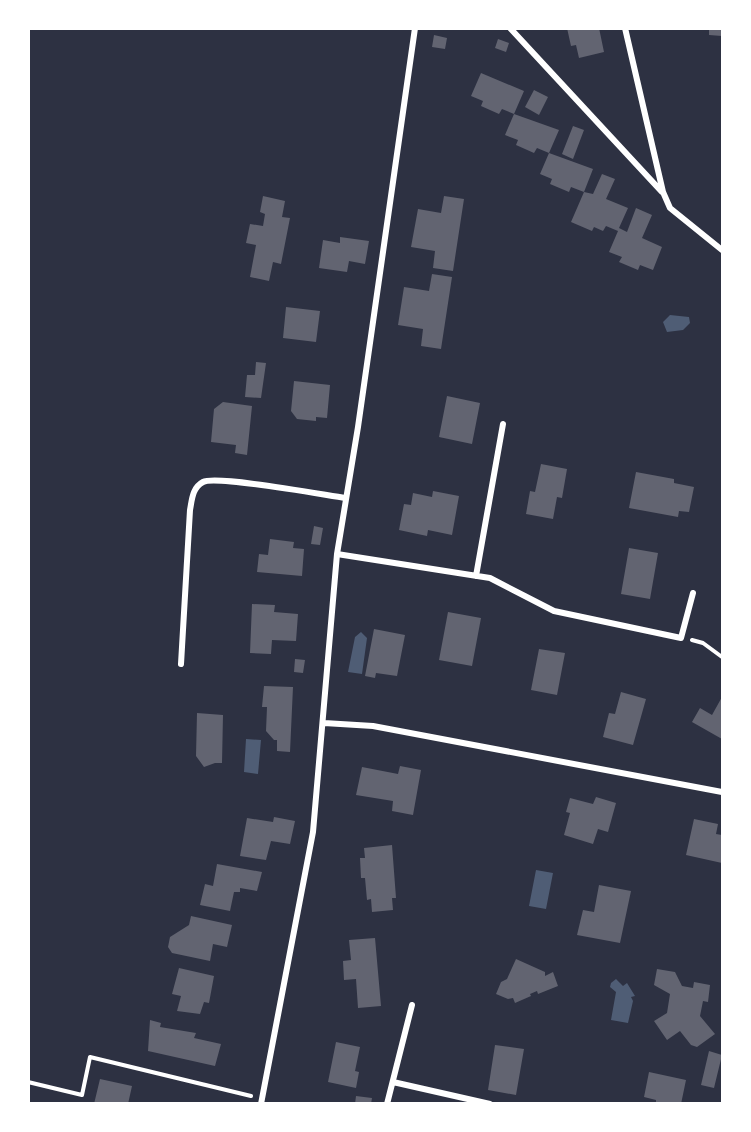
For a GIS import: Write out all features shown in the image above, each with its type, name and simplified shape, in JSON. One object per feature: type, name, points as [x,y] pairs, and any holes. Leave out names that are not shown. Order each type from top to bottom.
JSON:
[{"type":"street","points":[[261,1101],[313,832],[337,554],[358,428],[415,28]]},
{"type":"street","points":[[510,28],[663,192]]},
{"type":"street","points":[[625,28],[663,192],[670,208],[723,250]]},
{"type":"street","points":[[476,576],[503,424]]},
{"type":"street","points":[[181,664],[190,510],[195,489],[203,482],[225,482],[345,498]]},
{"type":"street","points":[[337,554],[490,578],[554,611],[681,638],[693,593]]},
{"type":"street","points":[[324,723],[373,726],[723,792]]},
{"type":"street","points":[[387,1104],[412,1005]]},
{"type":"street","points":[[393,1082],[490,1104]]},
{"type":"path","points":[[681,638],[703,643],[723,657]]},
{"type":"path","points":[[28,1082],[82,1095],[90,1057],[261,1101]]},
{"type":"water","points":[[670,315],[689,317],[690,323],[683,330],[667,332],[663,322]]},
{"type":"water","points":[[361,632],[367,638],[362,674],[348,672],[355,637]]},
{"type":"water","points":[[246,739],[261,740],[258,774],[244,772]]},
{"type":"water","points":[[536,870],[553,873],[546,909],[529,906]]},
{"type":"water","points":[[616,979],[623,986],[627,983],[635,996],[631,997],[633,1001],[628,1023],[611,1020],[616,992],[610,987]]},
{"type":"building","points":[[567,28],[599,28],[604,52],[579,58],[576,45],[571,46]]},
{"type":"building","points":[[709,28],[722,28],[722,36],[709,35]]},
{"type":"building","points":[[434,35],[447,38],[445,49],[432,47]]},
{"type":"building","points":[[498,39],[509,43],[506,52],[495,48]]},
{"type":"building","points":[[481,73],[524,91],[514,114],[502,109],[499,114],[481,106],[483,101],[471,96]]},
{"type":"building","points":[[534,90],[548,97],[539,115],[525,107]]},
{"type":"building","points":[[514,114],[559,130],[549,153],[537,148],[534,153],[516,145],[518,140],[505,135]]},
{"type":"building","points":[[573,126],[584,130],[573,159],[562,154]]},
{"type":"building","points":[[549,153],[593,169],[584,192],[571,187],[569,192],[550,184],[552,179],[540,174]]},
{"type":"building","points":[[602,174],[615,179],[606,199],[628,208],[619,228],[627,232],[636,208],[652,215],[642,238],[662,247],[653,270],[640,265],[638,270],[619,262],[622,257],[609,252],[618,231],[606,226],[603,231],[594,227],[592,231],[571,222],[584,192],[593,194]]},
{"type":"building","points":[[263,196],[285,201],[282,217],[290,218],[281,264],[273,262],[269,281],[250,277],[256,245],[246,243],[250,224],[263,226],[265,214],[260,212]]},
{"type":"building","points":[[444,196],[464,199],[453,271],[433,268],[435,251],[411,247],[418,209],[441,213]]},
{"type":"building","points":[[340,237],[369,241],[365,264],[349,261],[347,272],[319,268],[323,240],[340,243]]},
{"type":"building","points":[[432,274],[452,277],[441,349],[421,346],[423,329],[398,325],[404,287],[429,291]]},
{"type":"building","points":[[286,307],[320,311],[316,342],[283,338]]},
{"type":"building","points":[[256,362],[266,363],[261,398],[245,397],[247,375],[255,375]]},
{"type":"building","points":[[294,381],[330,385],[327,418],[316,417],[316,421],[297,419],[291,411]]},
{"type":"building","points":[[447,396],[480,403],[472,444],[439,437]]},
{"type":"building","points":[[223,402],[252,406],[247,455],[235,453],[236,445],[211,442],[214,409]]},
{"type":"building","points":[[541,464],[567,469],[562,498],[557,497],[553,519],[526,514],[530,491],[535,492]]},
{"type":"building","points":[[636,472],[674,479],[674,483],[694,487],[689,512],[679,511],[678,517],[629,508]]},
{"type":"building","points":[[433,491],[459,496],[452,535],[428,530],[427,536],[399,530],[404,504],[411,505],[413,493],[432,497]]},
{"type":"building","points":[[314,526],[323,528],[320,545],[311,544]]},
{"type":"building","points":[[270,539],[294,542],[293,548],[304,549],[302,576],[257,572],[259,554],[268,555]]},
{"type":"building","points":[[629,548],[658,553],[650,599],[621,594]]},
{"type":"building","points":[[252,604],[275,605],[274,612],[298,614],[296,641],[272,640],[271,654],[250,653]]},
{"type":"building","points":[[448,612],[481,618],[472,666],[439,660]]},
{"type":"building","points":[[374,629],[405,635],[397,676],[376,673],[375,678],[365,676]]},
{"type":"building","points":[[539,649],[565,653],[557,695],[531,690]]},
{"type":"building","points":[[295,659],[305,660],[303,673],[294,672]]},
{"type":"building","points":[[264,686],[293,687],[290,752],[277,751],[277,740],[274,740],[266,731],[267,707],[262,707]]},
{"type":"building","points":[[621,692],[646,699],[633,745],[603,737],[609,713],[615,714]]},
{"type":"building","points":[[722,697],[722,739],[692,722],[700,708],[712,715]]},
{"type":"building","points":[[197,713],[223,715],[222,763],[204,767],[196,756]]},
{"type":"building","points":[[400,766],[421,770],[413,815],[392,811],[393,801],[356,795],[362,767],[398,774]]},
{"type":"building","points":[[596,797],[616,803],[608,832],[598,829],[593,844],[564,835],[570,813],[566,812],[570,798],[593,804]]},
{"type":"building","points":[[274,817],[295,821],[290,844],[271,841],[266,860],[240,856],[247,818],[273,822]]},
{"type":"building","points":[[694,819],[718,824],[716,834],[722,835],[722,863],[686,855]]},
{"type":"building","points":[[392,845],[396,898],[392,898],[393,910],[372,912],[371,899],[367,900],[365,878],[361,878],[360,858],[365,858],[364,848]]},
{"type":"building","points":[[217,864],[262,872],[257,891],[240,888],[240,892],[234,892],[230,911],[200,905],[205,884],[213,886]]},
{"type":"building","points":[[599,885],[631,891],[620,943],[577,935],[583,910],[594,912]]},
{"type":"building","points":[[191,916],[232,925],[227,947],[213,944],[210,961],[172,953],[168,947],[170,937],[189,925]]},
{"type":"building","points":[[375,938],[381,1006],[358,1008],[356,979],[344,980],[343,961],[351,960],[349,940]]},
{"type":"building","points":[[516,959],[545,972],[545,976],[553,972],[558,986],[538,994],[537,991],[515,1003],[513,998],[508,999],[496,994],[501,982],[507,979]]},
{"type":"building","points":[[179,968],[214,976],[209,1003],[204,1002],[200,1014],[177,1011],[181,996],[172,994]]},
{"type":"building","points":[[657,969],[675,972],[682,986],[693,988],[694,982],[710,985],[708,1002],[703,1001],[700,1016],[715,1034],[697,1047],[691,1045],[680,1031],[667,1040],[654,1021],[667,1013],[670,994],[654,985]]},
{"type":"building","points":[[150,1020],[161,1023],[160,1027],[196,1033],[194,1038],[221,1044],[215,1066],[148,1051]]},
{"type":"building","points":[[336,1042],[360,1047],[355,1071],[359,1072],[356,1088],[328,1082]]},
{"type":"building","points":[[495,1045],[524,1049],[516,1095],[488,1090]]},
{"type":"building","points":[[709,1051],[722,1055],[714,1088],[701,1085]]},
{"type":"building","points":[[649,1072],[686,1080],[681,1104],[656,1104],[656,1100],[644,1097]]},
{"type":"building","points":[[100,1079],[132,1086],[128,1104],[94,1104]]},
{"type":"building","points":[[356,1096],[372,1098],[371,1104],[355,1104]]}]
